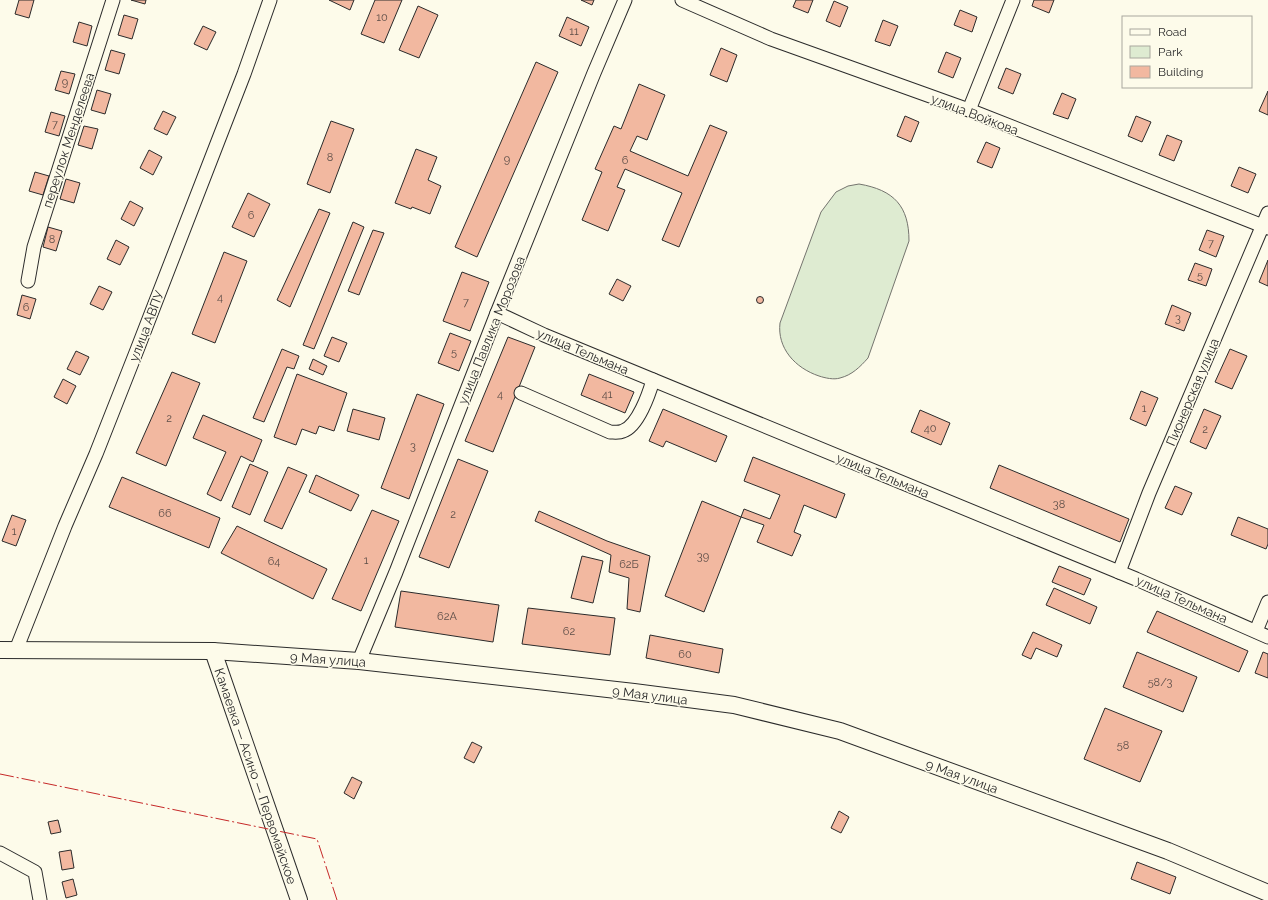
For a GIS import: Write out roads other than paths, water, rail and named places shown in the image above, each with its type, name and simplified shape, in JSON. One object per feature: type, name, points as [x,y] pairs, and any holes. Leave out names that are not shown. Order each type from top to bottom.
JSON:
[{"type":"main road","name":"9 Мая улица","points":[[0,650],[213,651],[359,661],[634,692],[734,705],[840,731],[1168,852],[1268,894]]},
{"type":"main road","name":"Камаевка — Асино — Первомайское","points":[[213,651],[299,900]]},
{"type":"street","name":"переулок Менделеева","points":[[28,280],[34,247],[113,0]]},
{"type":"street","name":"улица АВПУ","points":[[16,650],[137,350],[241,81],[270,0]]},
{"type":"street","name":"улица Павлика Морозова","points":[[359,661],[396,572],[497,313],[625,0]]},
{"type":"street","name":"улица Войкова","points":[[682,0],[770,39],[969,110],[1265,227]]},
{"type":"street","points":[[969,110],[1013,0]]},
{"type":"street","name":"Пионерская улица","points":[[1119,572],[1149,494],[1265,227],[1268,213]]},
{"type":"street","name":"улица Тельмана","points":[[497,313],[544,335],[1119,572],[1268,637]]},
{"type":"street","points":[[521,394],[610,432],[624,431],[635,421],[646,402],[653,380]]},
{"type":"street","points":[[1256,632],[1268,602]]},
{"type":"street","points":[[0,853],[35,872],[40,900]]}]
